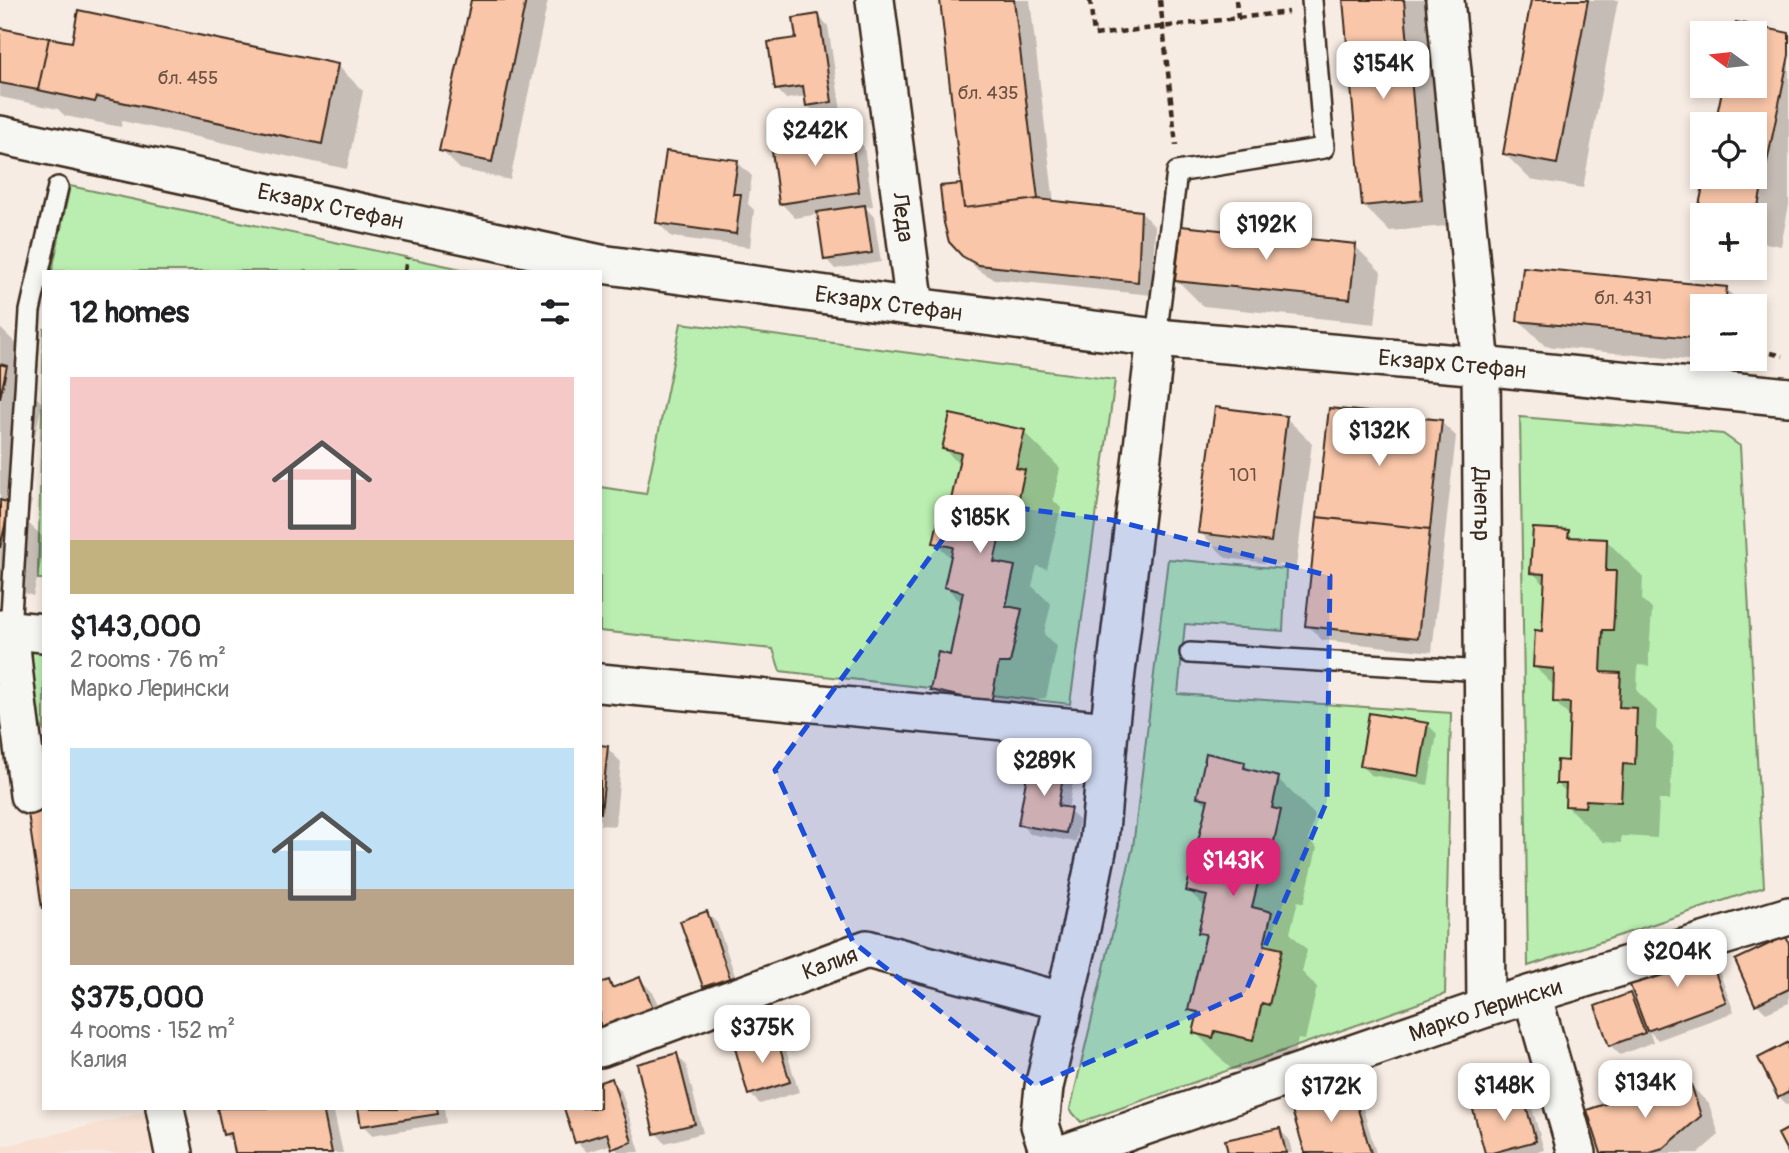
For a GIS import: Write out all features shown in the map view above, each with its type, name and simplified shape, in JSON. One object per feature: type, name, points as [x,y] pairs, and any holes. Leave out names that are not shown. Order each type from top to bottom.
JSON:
[{"type":"street","name":"Леда","points":[[875,0],[915,307]]},
{"type":"street","name":"Днепър","points":[[1445,0],[1480,366],[1486,1009]]},
{"type":"street","name":"Екзарх Стефан","points":[[0,135],[601,264],[1156,338],[1480,366],[1789,397]]},
{"type":"street","points":[[1068,1152],[1040,1125],[1044,1087],[1099,841],[1109,732],[1156,338]]},
{"type":"street","points":[[18,631],[13,672],[21,721],[24,796]]},
{"type":"street","points":[[602,683],[1109,732]]},
{"type":"street","name":"Марко Лерински","points":[[1068,1152],[1486,1009],[1789,916]]},
{"type":"street","name":"Калия","points":[[602,1047],[867,949],[1065,1002]]},
{"type":"street","points":[[1532,994],[1577,1153]]},
{"type":"street","points":[[165,1110],[174,1153]]},
{"type":"lane","points":[[1156,338],[1177,172],[1324,148],[1312,5]]},
{"type":"lane","points":[[18,631],[30,311],[58,187]]},
{"type":"lane","points":[[1190,653],[1483,671]]},
{"type":"path","points":[[1090,0],[1094,35],[1238,18],[1312,5]]},
{"type":"path","points":[[1160,0],[1175,128],[1177,172]]},
{"type":"path","points":[[1236,0],[1238,18]]},
{"type":"path","points":[[1771,353],[1783,356]]},
{"type":"highlighted area","points":[[970,502],[1112,520],[1330,576],[1327,801],[1245,993],[1035,1086],[853,942],[775,770]]},
{"type":"shaded area","points":[[163,1110],[171,1153],[0,1153],[0,1147]]},
{"type":"green space","points":[[70,186],[466,270],[52,270]]},
{"type":"green space","points":[[681,323],[1115,380],[1070,704],[780,671],[773,649],[602,631],[602,487],[646,494]]},
{"type":"green space","points":[[42,412],[42,579],[38,579]]},
{"type":"green space","points":[[1520,417],[1723,434],[1740,446],[1764,887],[1528,966]]},
{"type":"green space","points":[[1168,559],[1286,569],[1283,631],[1185,624],[1178,694],[1451,713],[1445,994],[1081,1122],[1070,1110],[1133,847]]},
{"type":"green space","points":[[32,650],[42,651],[42,728],[36,714]]},
{"type":"building","points":[[471,0],[526,0],[492,162],[439,151]]},
{"type":"building","points":[[940,0],[1014,0],[1038,199],[964,208]]},
{"type":"building","points":[[1343,0],[1404,0],[1422,200],[1362,206]]},
{"type":"building","points":[[1531,0],[1588,0],[1557,164],[1503,154]]},
{"type":"building","points":[[78,10],[338,64],[322,144],[97,97],[95,102],[38,90],[49,38],[72,42]]},
{"type":"building","points":[[819,14],[832,102],[806,106],[803,86],[775,90],[768,42],[796,38],[793,18]]},
{"type":"building","points":[[0,28],[49,38],[38,90],[0,83]]},
{"type":"building","points":[[1768,29],[1789,33],[1789,55],[1767,162],[1767,112],[1718,112],[1720,98],[1768,98]]},
{"type":"building","points":[[851,131],[859,192],[779,204],[771,143]]},
{"type":"building","points":[[666,151],[738,160],[733,194],[741,194],[736,234],[656,223]]},
{"type":"building","points":[[961,184],[964,208],[1038,199],[1141,211],[1138,282],[978,265],[962,256],[949,242],[944,223],[940,186]]},
{"type":"building","points":[[1702,189],[1762,189],[1759,203],[1699,203]]},
{"type":"building","points":[[865,205],[872,253],[824,260],[817,212]]},
{"type":"building","points":[[1181,226],[1356,244],[1350,299],[1175,281]]},
{"type":"building","points":[[1523,267],[1727,287],[1726,294],[1690,294],[1690,338],[1517,321]]},
{"type":"building","points":[[0,364],[7,366],[0,398]]},
{"type":"building","points":[[1215,407],[1287,416],[1271,542],[1198,533]]},
{"type":"building","points":[[1329,408],[1442,420],[1430,529],[1317,517]]},
{"type":"building","points":[[950,414],[1025,430],[1016,468],[1025,470],[1011,534],[1001,531],[994,562],[1015,566],[1006,606],[1022,609],[1010,663],[999,663],[991,703],[930,690],[938,652],[950,655],[963,592],[944,587],[953,547],[933,543],[939,517],[947,519],[961,453],[942,449]]},
{"type":"building","points":[[0,500],[10,503],[0,548]]},
{"type":"building","points":[[1317,517],[1430,529],[1418,638],[1305,626]]},
{"type":"building","points":[[1533,528],[1569,530],[1568,537],[1607,539],[1606,571],[1616,571],[1614,616],[1613,630],[1603,630],[1601,672],[1621,673],[1619,707],[1637,708],[1635,765],[1623,764],[1621,802],[1586,800],[1585,807],[1565,806],[1566,784],[1556,784],[1557,760],[1568,761],[1570,703],[1553,702],[1554,669],[1533,667],[1535,630],[1542,631],[1545,574],[1530,573]]},
{"type":"building","points":[[1369,713],[1428,723],[1419,776],[1360,766]]},
{"type":"building","points":[[602,745],[608,746],[602,803]]},
{"type":"building","points":[[1206,753],[1245,762],[1244,768],[1279,777],[1272,808],[1281,810],[1268,868],[1262,866],[1252,907],[1272,912],[1264,945],[1282,949],[1269,1005],[1262,1003],[1253,1040],[1215,1031],[1213,1038],[1193,1033],[1198,1012],[1188,1010],[1206,934],[1198,933],[1207,896],[1186,891],[1208,799],[1197,797]]},
{"type":"building","points":[[1030,758],[1065,765],[1058,806],[1071,808],[1066,833],[1018,825]]},
{"type":"building","points":[[42,810],[42,908],[28,813]]},
{"type":"building","points":[[707,911],[730,978],[703,987],[680,921]]},
{"type":"building","points":[[1786,936],[1789,944],[1789,989],[1755,1005],[1735,960]]},
{"type":"building","points":[[1706,948],[1726,1002],[1647,1031],[1627,977]]},
{"type":"building","points":[[640,977],[657,1018],[602,1040],[602,982],[609,980],[612,988]]},
{"type":"building","points":[[1630,993],[1645,1033],[1609,1046],[1595,1006]]},
{"type":"building","points":[[776,1035],[790,1082],[748,1095],[735,1048]]},
{"type":"building","points":[[1789,1042],[1789,1092],[1778,1098],[1758,1058]]},
{"type":"building","points":[[677,1053],[695,1124],[654,1134],[637,1064]]},
{"type":"building","points":[[612,1078],[632,1142],[612,1149],[607,1133],[575,1143],[565,1110],[602,1110],[602,1081]]},
{"type":"building","points":[[1691,1084],[1701,1116],[1663,1149],[1650,1153],[1601,1153],[1587,1110],[1661,1085]]},
{"type":"building","points":[[1351,1086],[1371,1153],[1305,1153],[1290,1104]]},
{"type":"building","points":[[1522,1092],[1536,1141],[1485,1153],[1472,1106]]},
{"type":"building","points":[[217,1110],[323,1110],[332,1153],[235,1153],[231,1133],[223,1135]]},
{"type":"building","points":[[358,1110],[437,1110],[438,1114],[361,1126]]},
{"type":"building","points":[[1280,1128],[1286,1153],[1228,1153],[1225,1140]]},
{"type":"building","points":[[1789,1128],[1789,1153],[1788,1153],[1778,1134]]}]
